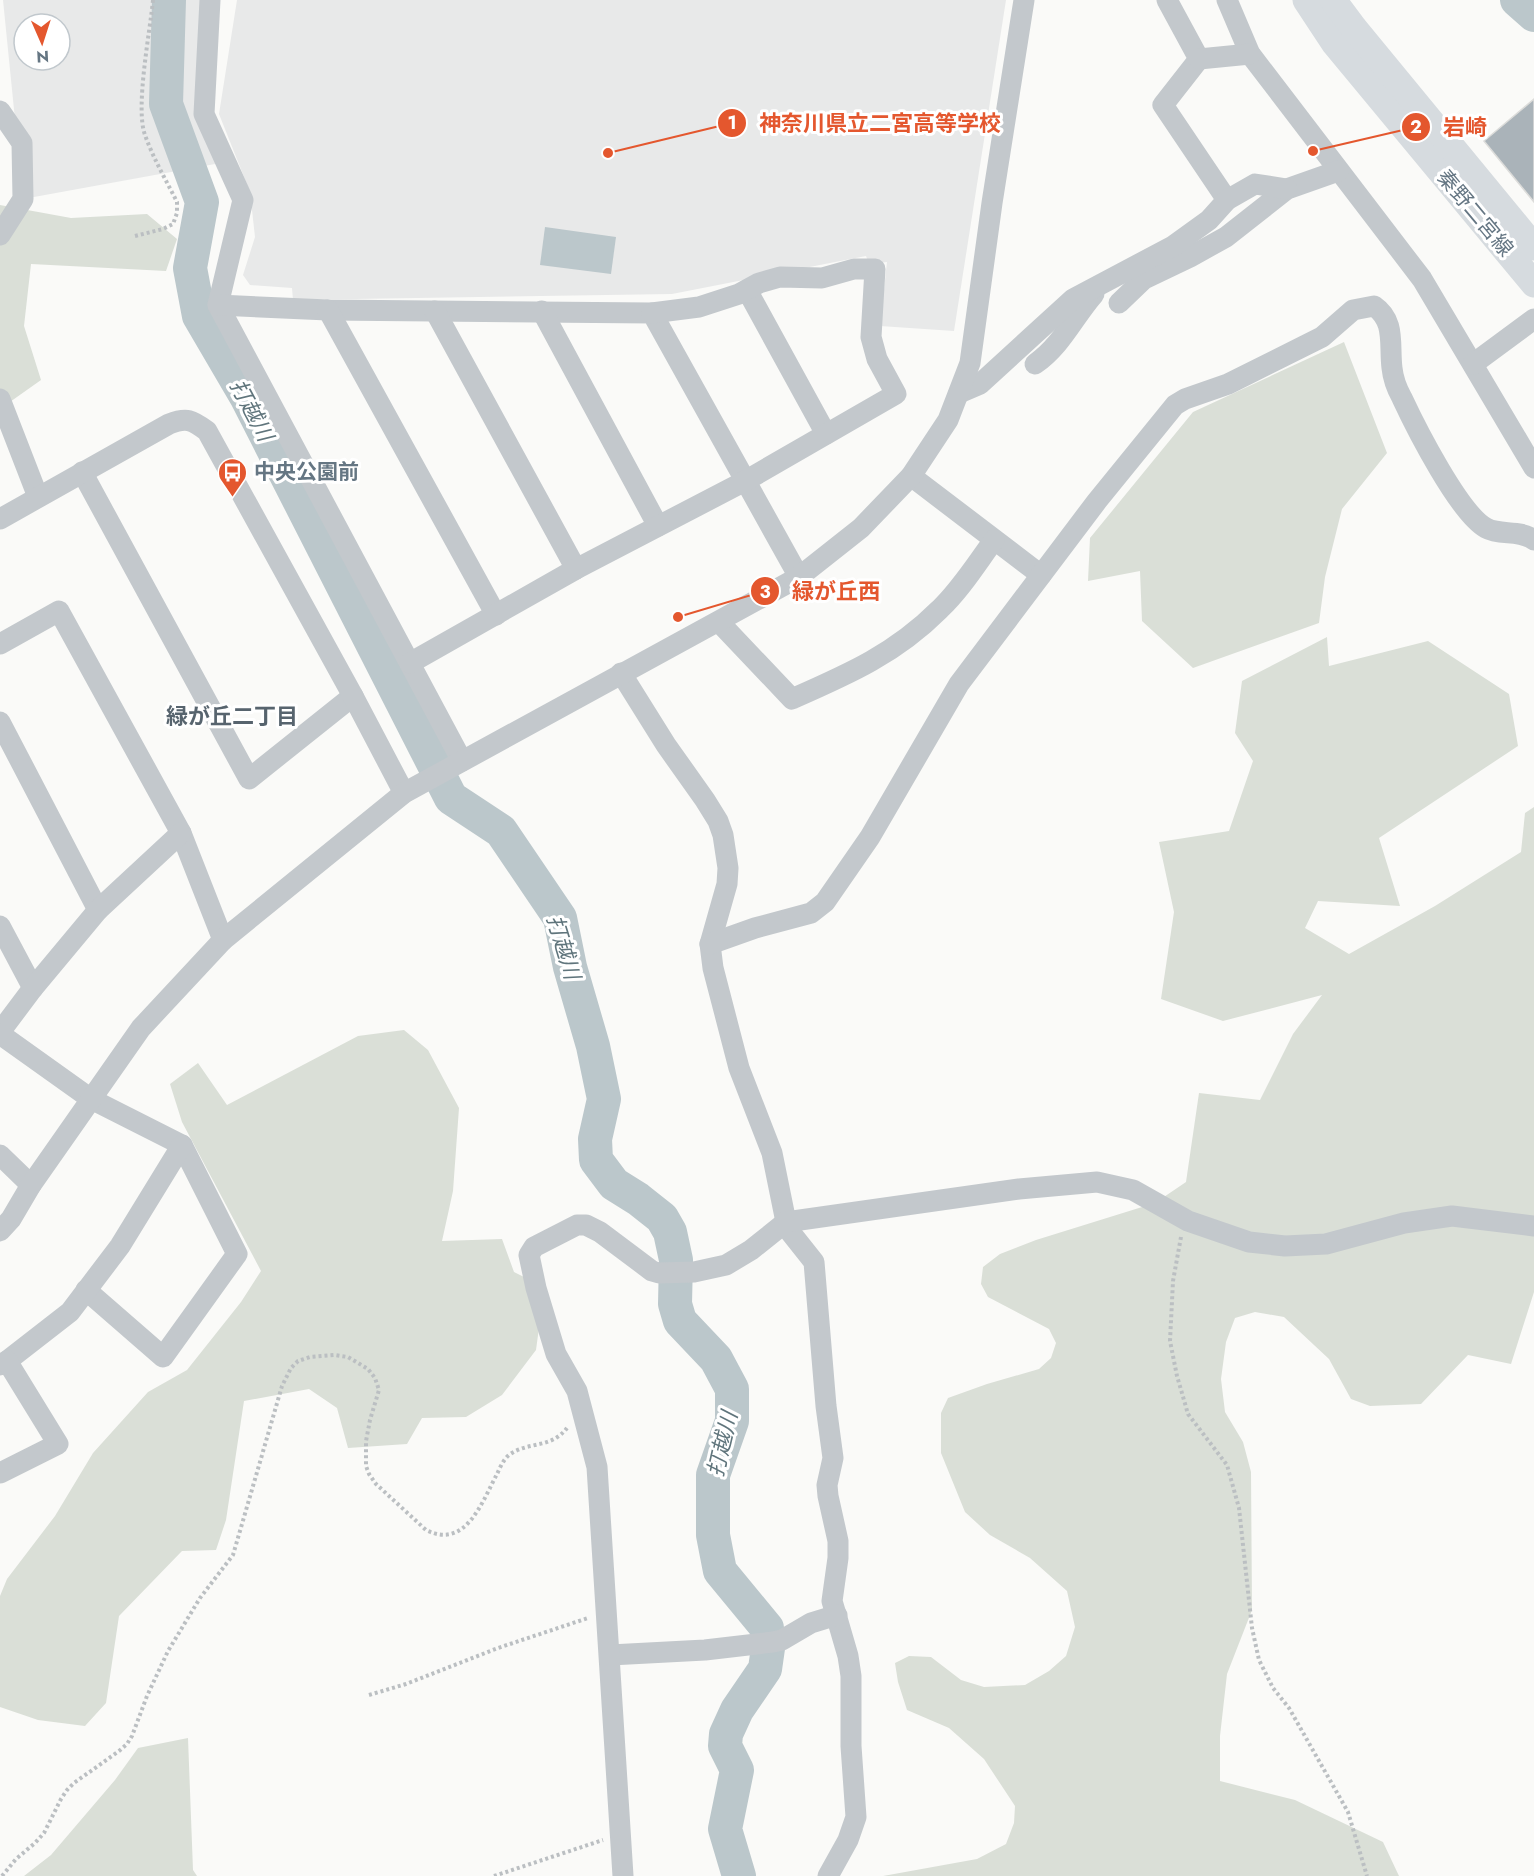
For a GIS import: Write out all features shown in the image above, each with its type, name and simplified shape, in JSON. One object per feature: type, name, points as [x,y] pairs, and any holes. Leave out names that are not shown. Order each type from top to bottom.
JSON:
[{"type":"main road","name":"秦野二宮線","points":[[1306,0],[1335,44],[1534,284]]},
{"type":"main road","name":"秦野二宮線","points":[[1333,0],[1534,247]]},
{"type":"street","points":[[210,0],[204,114],[243,200],[218,305],[410,663],[457,764]]},
{"type":"street","points":[[0,1231],[11,1220],[31,1185],[141,1028],[223,940],[409,790],[799,577],[861,528],[911,476],[948,420],[970,363],[1024,0]]},
{"type":"street","points":[[1167,0],[1199,59]]},
{"type":"street","points":[[1227,0],[1250,54],[1422,279],[1534,468]]},
{"type":"street","points":[[1227,200],[1163,105],[1199,59],[1250,54]]},
{"type":"street","points":[[0,111],[22,143],[23,200],[0,235]]},
{"type":"street","points":[[1119,303],[1144,279],[1226,237],[1287,189],[1338,171]]},
{"type":"street","points":[[959,393],[980,384],[1073,299],[1173,246],[1209,220],[1227,200],[1255,184],[1287,189]]},
{"type":"street","points":[[218,305],[328,310],[652,313],[699,307],[740,294],[759,283],[780,277],[822,279],[854,269],[875,269],[871,337],[877,358],[896,394],[745,481],[576,569],[410,663]]},
{"type":"street","points":[[1035,364],[1061,341],[1080,310],[1104,282]]},
{"type":"street","points":[[747,290],[826,434]]},
{"type":"street","points":[[710,944],[755,928],[811,913],[825,902],[870,837],[959,684],[1109,485],[1175,405],[1185,399],[1227,384],[1322,337],[1353,310],[1374,306],[1386,317],[1389,325],[1392,367],[1401,397],[1446,479],[1468,513],[1487,530],[1512,532],[1530,536],[1534,540]]},
{"type":"street","points":[[328,310],[496,615]]},
{"type":"street","points":[[435,311],[576,569]]},
{"type":"street","points":[[542,311],[658,526]]},
{"type":"street","points":[[652,313],[799,577]]},
{"type":"street","points":[[1473,364],[1534,319]]},
{"type":"street","points":[[0,399],[38,497]]},
{"type":"street","points":[[0,519],[169,424],[182,420],[194,421],[207,431],[353,696],[409,790]]},
{"type":"street","points":[[82,472],[249,779],[353,696]]},
{"type":"street","points":[[911,476],[1041,575]]},
{"type":"street","points":[[719,622],[792,699],[858,670],[905,640],[942,607],[994,540]]},
{"type":"street","points":[[0,644],[59,611],[181,833],[223,940]]},
{"type":"street","points":[[621,673],[666,745],[718,820],[723,835],[728,868],[727,884],[710,944],[713,968],[739,1068],[772,1153],[786,1222],[790,1233],[814,1263],[826,1406],[833,1458],[827,1485],[838,1542],[832,1601],[848,1656],[851,1676],[851,1746],[856,1817],[848,1840],[828,1876]]},
{"type":"street","points":[[0,722],[98,910]]},
{"type":"street","points":[[86,1290],[163,1357],[237,1254],[182,1146],[91,1099],[0,1033],[33,988],[98,910],[181,833]]},
{"type":"street","points":[[0,926],[33,988]]},
{"type":"street","points":[[0,1473],[58,1444],[4,1363],[70,1312],[120,1246],[182,1146]]},
{"type":"street","points":[[0,1155],[31,1185]]},
{"type":"street","points":[[623,1876],[597,1467],[577,1391],[556,1354],[536,1288],[529,1256],[534,1247],[577,1225],[592,1227],[652,1271],[660,1274],[694,1272],[716,1268],[735,1260],[786,1222],[1019,1189],[1097,1182],[1133,1190],[1188,1221],[1249,1242],[1285,1246],[1326,1244],[1404,1223],[1452,1216],[1534,1226]]},
{"type":"street","points":[[610,1655],[705,1650],[773,1642],[782,1640],[811,1623],[837,1615]]},
{"type":"path","points":[[135,236],[164,229],[173,224],[177,213],[177,202],[145,135],[142,122],[142,100],[153,0]]},
{"type":"path","points":[[1188,1221],[1181,1237],[1173,1281],[1170,1341],[1176,1376],[1188,1414],[1227,1465],[1239,1508],[1252,1628],[1258,1660],[1289,1708],[1348,1812],[1367,1876]]},
{"type":"path","points":[[2,1876],[16,1859],[44,1833],[61,1799],[74,1783],[119,1751],[132,1736],[168,1651],[200,1598],[233,1555],[282,1386],[298,1360],[324,1355],[348,1357],[368,1369],[375,1378],[379,1390],[369,1420],[366,1466],[376,1484],[433,1534],[451,1534],[466,1526],[474,1518],[506,1458],[519,1449],[549,1443],[557,1438],[581,1411]]},
{"type":"path","points":[[369,1695],[605,1611]]},
{"type":"path","points":[[494,1876],[621,1834]]},
{"type":"shaded area","points":[[3,0],[210,0],[205,105],[226,162],[23,199]]},
{"type":"shaded area","points":[[237,0],[1006,0],[954,331],[880,326],[887,262],[869,264],[866,256],[672,294],[293,300],[292,288],[250,285],[243,275],[255,237],[250,192],[219,114]]},
{"type":"shaded area","points":[[0,205],[71,218],[147,214],[177,239],[166,271],[31,264],[24,326],[41,380],[0,409]]},
{"type":"shaded area","points":[[545,227],[616,237],[611,274],[540,265]]},
{"type":"shaded area","points":[[1344,342],[1387,453],[1342,509],[1325,577],[1319,623],[1193,668],[1142,621],[1140,571],[1088,581],[1090,538],[1193,412]]},
{"type":"shaded area","points":[[1327,637],[1329,666],[1428,641],[1509,694],[1518,746],[1379,838],[1400,906],[1318,901],[1305,928],[1349,954],[1435,906],[1521,852],[1525,813],[1534,807],[1534,1292],[1511,1364],[1468,1355],[1421,1404],[1370,1406],[1351,1399],[1329,1359],[1284,1317],[1255,1312],[1235,1318],[1226,1342],[1221,1379],[1225,1412],[1243,1442],[1251,1472],[1252,1610],[1227,1674],[1220,1736],[1220,1781],[1295,1800],[1383,1842],[1399,1876],[883,1876],[977,1859],[1006,1844],[1014,1823],[1015,1806],[984,1759],[949,1728],[907,1710],[895,1663],[909,1656],[931,1657],[961,1680],[984,1687],[1025,1685],[1049,1671],[1066,1656],[1075,1627],[1067,1591],[1030,1558],[990,1535],[965,1512],[941,1453],[941,1413],[948,1398],[1039,1369],[1051,1358],[1056,1343],[1049,1329],[988,1297],[981,1284],[983,1267],[1000,1254],[1036,1240],[1155,1203],[1186,1182],[1199,1093],[1260,1100],[1293,1034],[1322,995],[1223,1021],[1161,999],[1174,912],[1159,842],[1229,831],[1253,761],[1235,733],[1242,681]]},
{"type":"shaded area","points":[[404,1030],[428,1050],[459,1108],[453,1191],[442,1241],[502,1239],[514,1272],[526,1278],[541,1313],[536,1350],[502,1395],[466,1417],[422,1418],[407,1444],[348,1448],[337,1408],[309,1389],[244,1401],[226,1520],[216,1550],[182,1551],[119,1616],[106,1703],[85,1726],[38,1720],[0,1707],[0,1596],[7,1579],[55,1516],[93,1453],[148,1392],[187,1370],[241,1302],[261,1271],[182,1122],[170,1084],[198,1063],[227,1105],[358,1036]]},
{"type":"shaded area","points":[[188,1738],[193,1870],[197,1876],[24,1876],[51,1855],[115,1780],[138,1748]]},
{"type":"building","points":[[1534,99],[1534,202],[1484,141]]},
{"type":"waterway","name":"打越川","points":[[169,0],[166,104],[202,202],[190,268],[199,316],[247,398],[451,798],[501,831],[560,918],[570,967],[593,1046],[604,1099],[595,1139],[596,1160],[614,1184],[662,1218],[670,1232],[676,1260],[675,1304],[680,1321],[716,1359],[732,1389],[732,1421],[713,1475],[713,1535],[720,1571],[767,1628],[768,1648],[765,1669],[737,1710],[726,1734],[725,1746],[737,1770],[725,1829],[739,1876]]},
{"type":"waterway","points":[[1517,0],[1534,15]]},
{"type":"place","name":"岩崎","points":[[1313,151]]},
{"type":"place","name":"神奈川県立二宮高等学校","points":[[608,153]]},
{"type":"place","name":"中央公園前","points":[[233,498]]},
{"type":"place","name":"緑が丘西","points":[[678,617]]},
{"type":"district","name":"緑が丘二丁目","points":[[232,716]]}]
